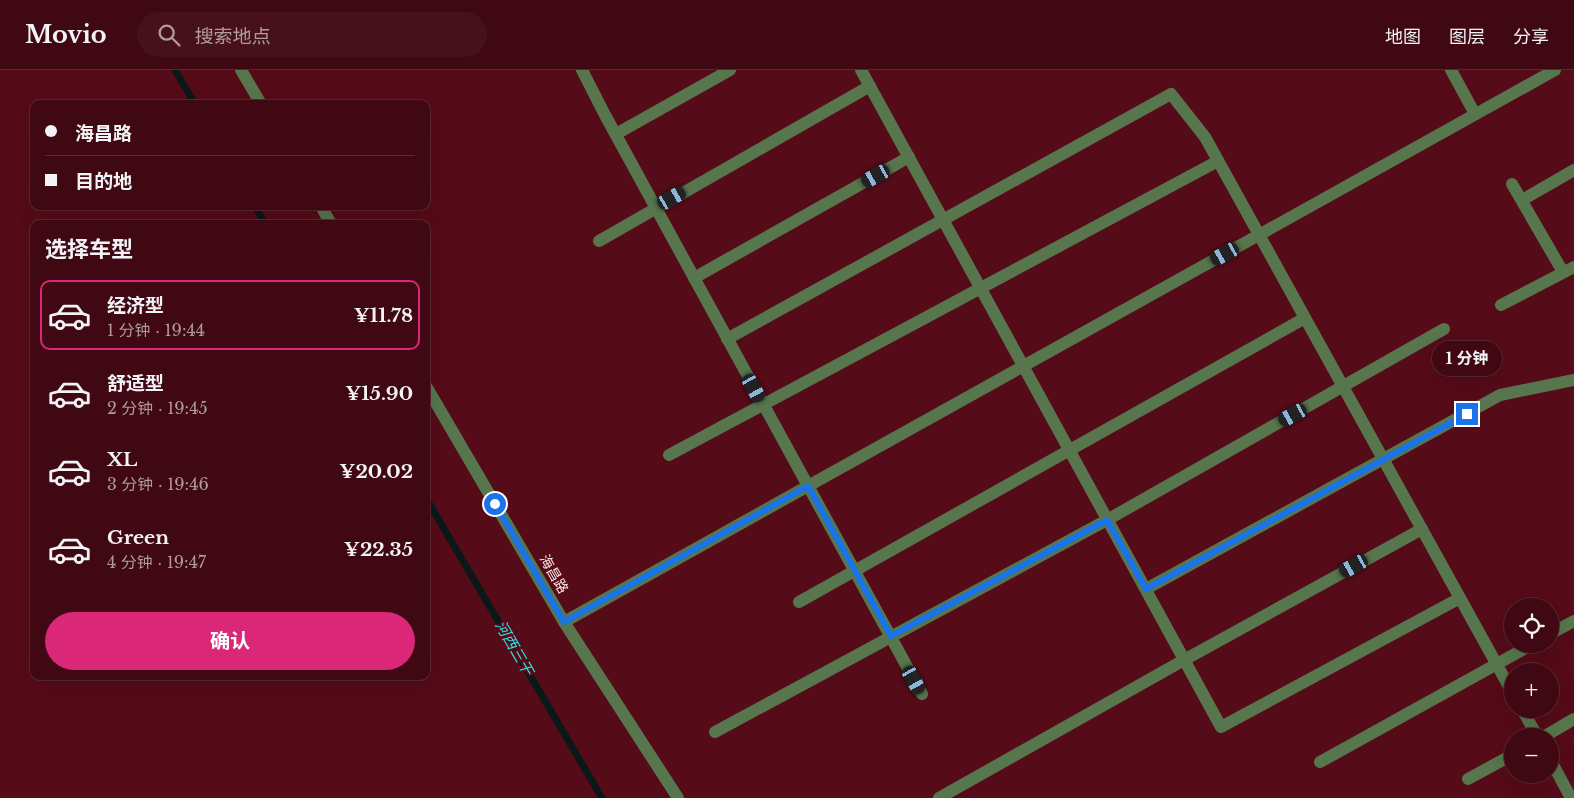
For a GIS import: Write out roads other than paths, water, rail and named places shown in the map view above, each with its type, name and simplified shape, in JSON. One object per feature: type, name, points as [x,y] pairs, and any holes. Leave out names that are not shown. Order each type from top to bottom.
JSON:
[{"type":"street","points":[[241,70],[258,100]]},
{"type":"street","points":[[616,134],[730,70]]},
{"type":"street","points":[[861,70],[1221,726],[1460,598]]},
{"type":"street","points":[[1451,70],[1475,114]]},
{"type":"street","points":[[564,622],[1555,70]]},
{"type":"street","points":[[584,71],[656,208],[922,694]]},
{"type":"street","points":[[598,240],[870,86]]},
{"type":"street","points":[[727,338],[1171,94],[1205,137],[1504,677]]},
{"type":"street","points":[[694,278],[909,157]]},
{"type":"street","points":[[669,455],[1218,161]]},
{"type":"street","points":[[1522,200],[1574,170]]},
{"type":"street","points":[[1501,305],[1569,270],[1512,184]]},
{"type":"street","points":[[799,602],[1305,318]]},
{"type":"street","points":[[714,732],[1107,520],[1444,329]]},
{"type":"street","points":[[1146,589],[1500,395],[1574,380]]},
{"type":"street","name":"海昌路","points":[[430,393],[564,622],[678,798]]},
{"type":"street","points":[[938,798],[1422,529]]},
{"type":"street","points":[[1559,629],[1574,621]]},
{"type":"street","points":[[1320,762],[1517,653]]},
{"type":"street","points":[[1559,728],[1574,719]]},
{"type":"street","points":[[1468,779],[1504,759]]},
{"type":"street","points":[[1559,776],[1571,798]]},
{"type":"waterway","name":"河西三干","points":[[175,70],[193,100]]},
{"type":"waterway","name":"河西三干","points":[[257,210],[263,220]]},
{"type":"waterway","name":"河西三干","points":[[430,505],[602,798]]}]
